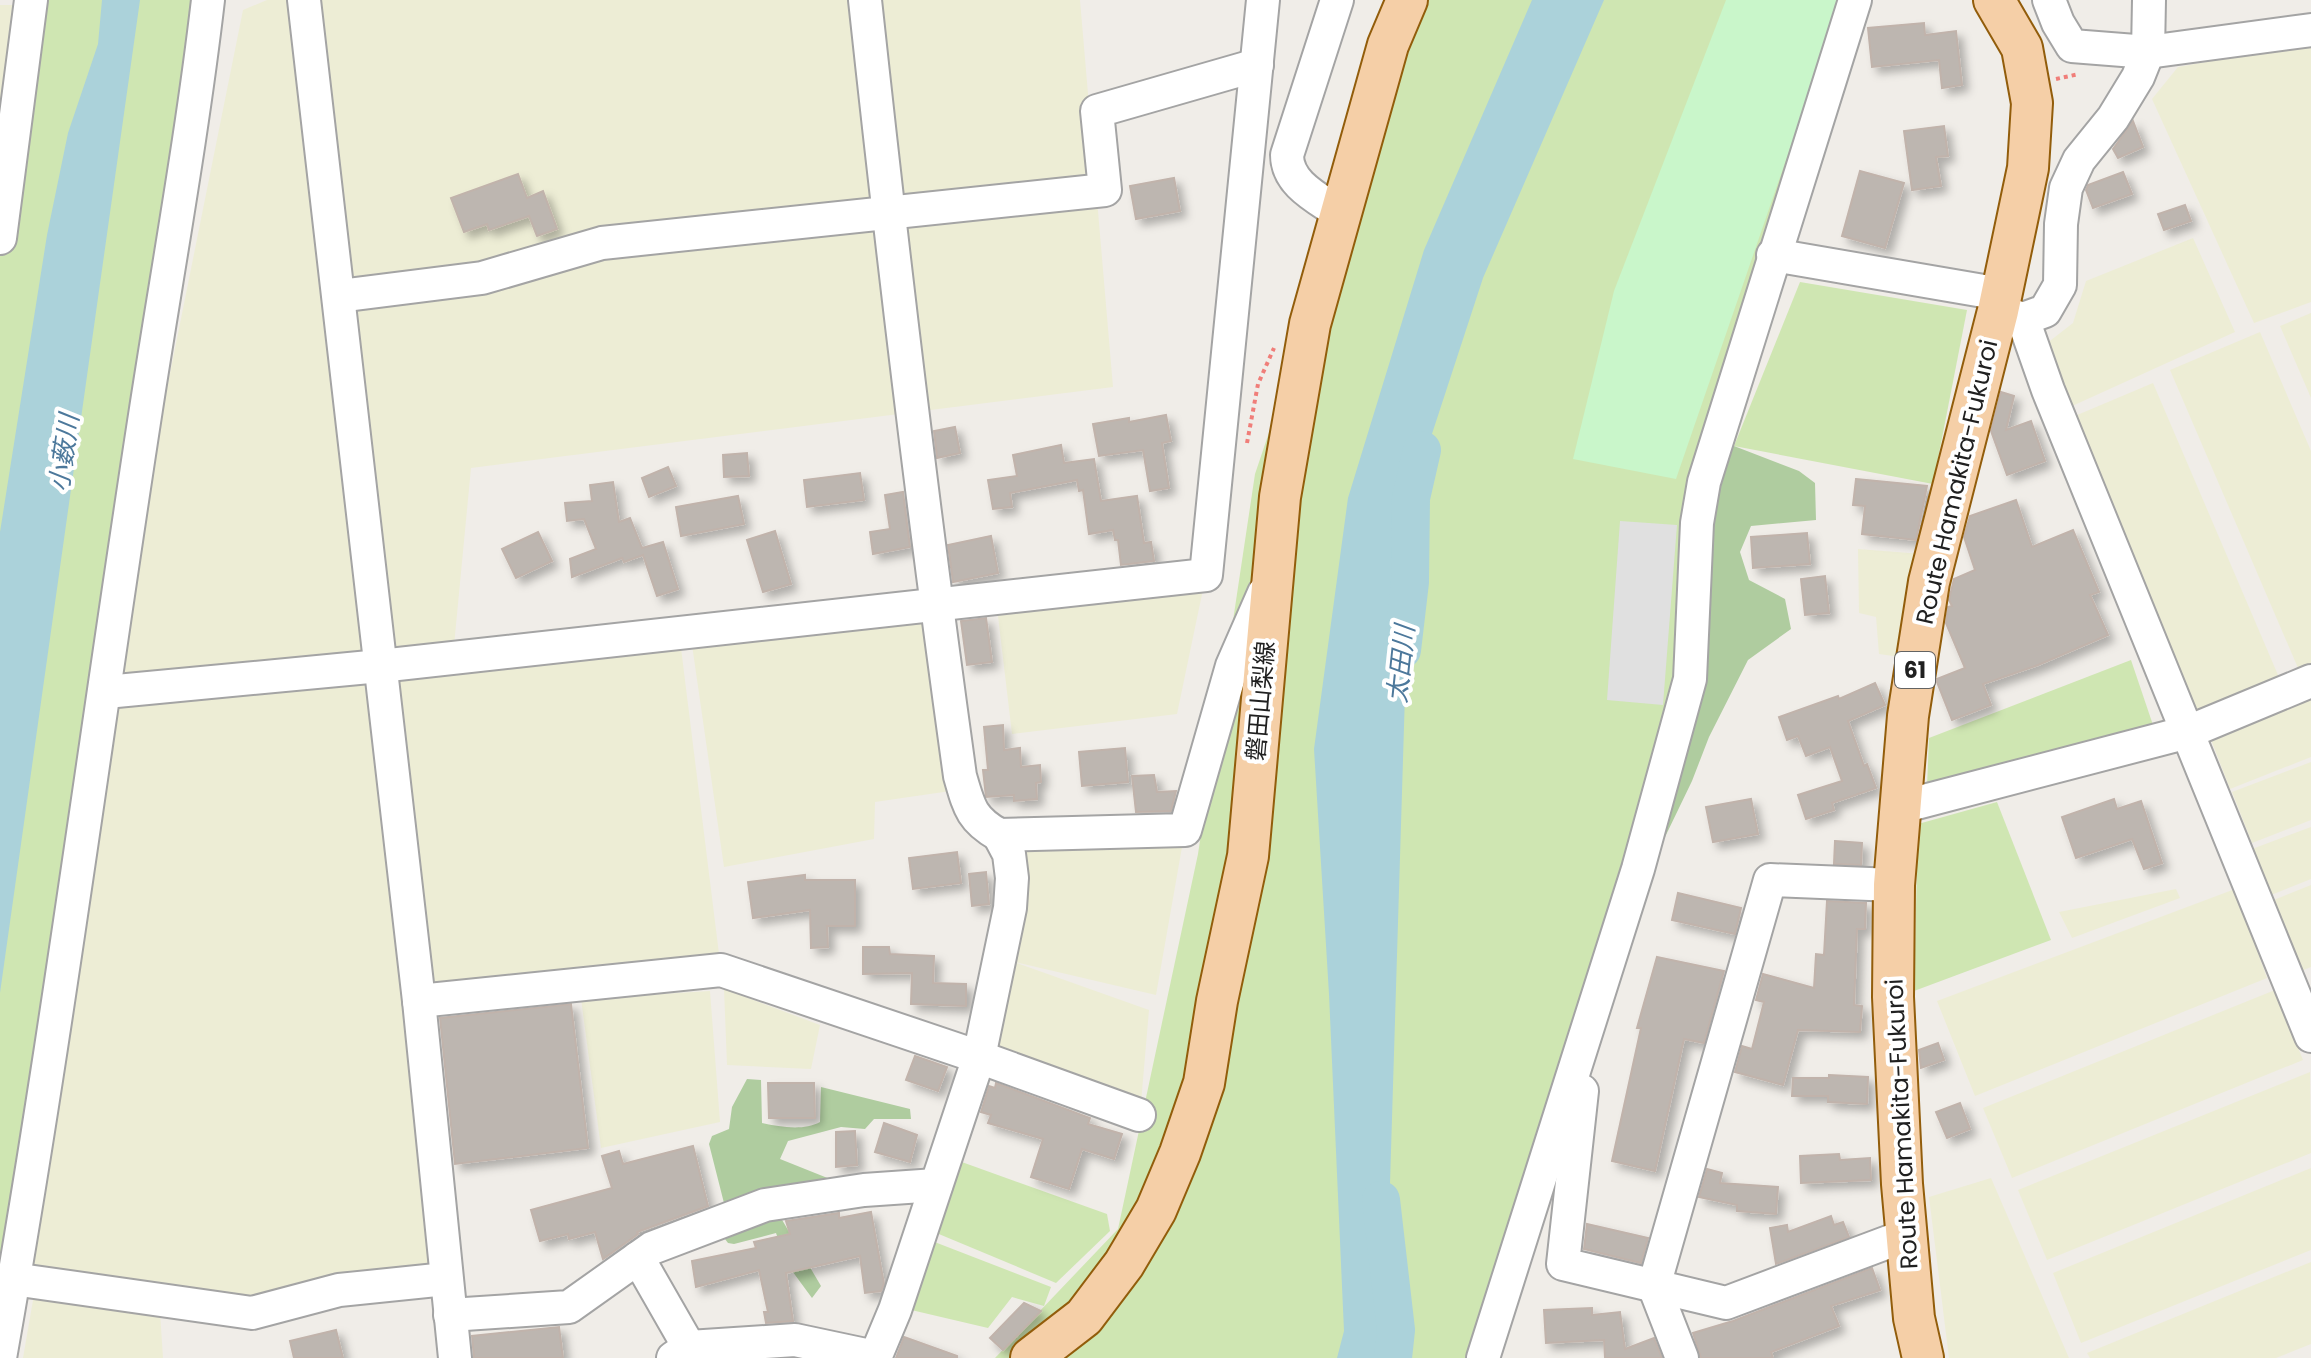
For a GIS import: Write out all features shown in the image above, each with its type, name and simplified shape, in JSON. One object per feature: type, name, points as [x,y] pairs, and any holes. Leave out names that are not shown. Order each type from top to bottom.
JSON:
[{"type":"main road","name":"磐田山梨線","points":[[1031,1358],[1084,1317],[1124,1264],[1156,1210],[1204,1083],[1217,1001],[1248,856],[1272,568],[1282,483],[1310,324],[1388,45],[1407,0]]},
{"type":"main road","name":"Route Hamakita-Fukuroi","points":[[1923,1358],[1914,1318],[1907,1235],[1893,997],[1894,885],[1908,716],[1929,582],[2007,308],[2028,168],[2032,103],[2022,48],[1994,0]]},
{"type":"street","points":[[0,120],[15,0]]},
{"type":"street","points":[[0,238],[31,0]]},
{"type":"street","points":[[0,1358],[106,692],[146,408],[196,104],[208,0]]},
{"type":"street","points":[[304,0],[419,1001],[455,1358]]},
{"type":"street","points":[[865,0],[888,213],[960,776],[968,802],[980,824],[999,835],[1185,830],[1232,666],[1259,607],[1272,568]]},
{"type":"street","points":[[106,692],[380,666],[1206,575],[1263,0]]},
{"type":"street","points":[[1337,0],[1287,155],[1287,164],[1293,179],[1342,215]]},
{"type":"street","points":[[1485,1355],[1638,869],[1690,679],[1697,523],[1704,482],[1855,0]]},
{"type":"street","points":[[2049,0],[2072,46],[2148,52],[2311,30]]},
{"type":"street","points":[[1773,255],[2007,308],[2045,311],[2060,285],[2061,224],[2066,188],[2079,160],[2113,118],[2138,77],[2148,52],[2149,0]]},
{"type":"street","points":[[339,296],[482,278],[602,243],[1105,190],[1097,111],[1257,65]]},
{"type":"street","points":[[2007,308],[2048,390],[2311,1036]]},
{"type":"street","points":[[1901,807],[2188,732],[2311,681]]},
{"type":"street","points":[[638,1258],[681,1352],[795,1340],[875,1358],[895,1310],[979,1057],[1010,908],[1012,878],[1009,854],[999,835]]},
{"type":"street","points":[[1682,1358],[1654,1286],[1770,880],[1894,885]]},
{"type":"street","points":[[419,1001],[721,970],[1139,1115]]},
{"type":"street","points":[[1590,1024],[1563,1264],[1726,1303],[1907,1235]]},
{"type":"street","points":[[450,1315],[569,1307],[652,1248],[765,1205],[864,1190],[936,1185]]},
{"type":"street","points":[[13,1279],[252,1313],[339,1290],[446,1279]]},
{"type":"green space","points":[[29,0],[207,0],[0,1358],[0,237]]},
{"type":"green space","points":[[267,0],[1080,0],[1113,387],[471,468],[453,656],[679,632],[721,970],[417,990],[445,1264],[160,1312],[163,1358],[23,1358],[36,1283],[13,1279],[106,692],[243,10]]},
{"type":"green space","points":[[1418,0],[1867,0],[1704,482],[1686,694],[1470,1358],[995,1358],[1118,1229],[1198,854],[1255,474]]},
{"type":"green space","points":[[1726,0],[1841,0],[1676,479],[1573,459],[1614,291]]},
{"type":"green space","points":[[0,5],[15,5],[0,120]]},
{"type":"green space","points":[[2311,43],[2311,302],[2254,323],[2152,99],[2178,67]]},
{"type":"green space","points":[[2193,238],[2235,332],[2070,407],[2046,344],[2073,323],[2086,281]]},
{"type":"green space","points":[[1800,282],[1967,310],[1933,484],[1734,446]]},
{"type":"green space","points":[[2311,313],[2311,398],[2280,326]]},
{"type":"green space","points":[[2260,332],[2311,451],[2311,663],[2298,668],[2170,370]]},
{"type":"green space","points":[[2153,383],[2281,682],[2191,720],[2063,421]]},
{"type":"green space","points":[[1734,446],[1799,471],[1815,483],[1816,520],[1751,526],[1740,552],[1749,580],[1785,599],[1791,629],[1748,660],[1709,737],[1665,837],[1653,840],[1710,463]]},
{"type":"green space","points":[[1858,549],[1922,554],[1900,657],[1879,654],[1876,617],[1859,613]]},
{"type":"green space","points":[[1206,575],[1177,714],[1012,734],[997,608]]},
{"type":"green space","points":[[936,604],[964,789],[875,802],[874,839],[724,867],[690,631]]},
{"type":"green space","points":[[2131,660],[2154,728],[1927,786],[1929,738]]},
{"type":"green space","points":[[2311,698],[2311,757],[2230,789],[2210,737]]},
{"type":"green space","points":[[2311,762],[2311,820],[2252,843],[2232,792]]},
{"type":"green space","points":[[1997,802],[2051,940],[1914,991],[1918,824]]},
{"type":"green space","points":[[2311,827],[2311,879],[2271,895],[2252,849]]},
{"type":"green space","points":[[1185,830],[1156,995],[1011,961],[1149,1010],[1141,1103],[979,1057],[1011,835]]},
{"type":"green space","points":[[2311,885],[2311,967],[2293,974],[2264,904]]},
{"type":"green space","points":[[2176,889],[2180,898],[2072,938],[2059,912]]},
{"type":"green space","points":[[2235,889],[2267,978],[1975,1096],[1937,1001]]},
{"type":"green space","points":[[724,989],[820,1025],[811,1069],[727,1065]]},
{"type":"green space","points":[[2275,990],[2303,1060],[2012,1178],[1983,1108]]},
{"type":"green space","points":[[710,991],[720,1122],[601,1148],[581,999]]},
{"type":"green space","points":[[2310,1072],[2311,1153],[2047,1260],[2018,1190]]},
{"type":"green space","points":[[747,1079],[761,1080],[762,1123],[799,1127],[820,1122],[821,1087],[910,1109],[911,1119],[874,1119],[865,1129],[841,1127],[788,1141],[780,1159],[830,1179],[853,1198],[778,1213],[821,1286],[812,1298],[787,1264],[776,1233],[734,1244],[728,1243],[722,1235],[725,1207],[709,1144],[712,1136],[729,1129],[732,1107]]},
{"type":"green space","points":[[959,1161],[1107,1214],[1110,1231],[1056,1283],[934,1232]]},
{"type":"green space","points":[[2311,1168],[2311,1250],[2081,1343],[2053,1273]]},
{"type":"green space","points":[[1991,1178],[2069,1358],[1949,1358],[1929,1197]]},
{"type":"green space","points":[[932,1241],[1051,1287],[1044,1306],[1012,1297],[988,1328],[907,1309]]},
{"type":"green space","points":[[2311,1262],[2311,1344],[2276,1358],[2090,1358],[2087,1353]]},
{"type":"shaded area","points":[[1620,521],[1677,525],[1663,705],[1607,700]]},
{"type":"water","name":"小薮川","points":[[102,0],[140,0],[0,993],[0,532],[47,235],[68,133],[98,44]]},
{"type":"water","points":[[1532,0],[1604,0],[1483,278],[1411,498],[1388,1249],[1388,1358],[1337,1358],[1344,1331],[1314,749],[1348,498],[1424,250]]},
{"type":"building","points":[[1924,23],[1925,35],[1956,31],[1962,85],[1942,88],[1939,60],[1872,67],[1868,28]]},
{"type":"building","points":[[2133,121],[2143,147],[2118,158],[2113,149]]},
{"type":"building","points":[[1944,126],[1948,156],[1936,157],[1941,186],[1912,190],[1904,131]]},
{"type":"building","points":[[1860,171],[1904,183],[1885,248],[1842,236]]},
{"type":"building","points":[[2123,172],[2132,194],[2093,208],[2086,190],[2088,185]]},
{"type":"building","points":[[518,174],[527,198],[543,191],[557,229],[537,236],[529,216],[489,230],[487,224],[464,232],[451,198]]},
{"type":"building","points":[[1174,178],[1180,211],[1136,219],[1130,186]]},
{"type":"building","points":[[2185,205],[2191,221],[2164,230],[2158,214]]},
{"type":"building","points":[[2001,392],[2014,396],[2006,430],[2031,421],[2045,461],[2007,475],[1991,431]]},
{"type":"building","points":[[1166,415],[1171,441],[1162,443],[1169,488],[1150,491],[1143,450],[1099,456],[1093,424],[1129,418],[1129,422]]},
{"type":"building","points":[[955,427],[960,453],[937,458],[934,431]]},
{"type":"building","points":[[1061,445],[1064,463],[1094,459],[1101,501],[1137,496],[1144,543],[1151,542],[1154,561],[1121,565],[1118,540],[1115,540],[1113,530],[1089,534],[1083,490],[1079,491],[1077,480],[1010,493],[1012,507],[993,509],[988,480],[1017,476],[1013,455]]},
{"type":"building","points":[[747,453],[749,476],[724,477],[723,455]]},
{"type":"building","points":[[668,467],[676,486],[649,497],[642,478]]},
{"type":"building","points":[[860,473],[864,500],[807,507],[804,480]]},
{"type":"building","points":[[1856,479],[1927,486],[1916,540],[1862,534],[1865,506],[1853,505]]},
{"type":"building","points":[[613,482],[619,522],[630,518],[642,548],[663,542],[678,589],[657,596],[643,555],[624,562],[622,558],[572,577],[570,559],[596,549],[584,519],[567,521],[565,503],[592,501],[590,485]]},
{"type":"building","points":[[903,492],[910,547],[873,554],[870,532],[890,529],[885,495]]},
{"type":"building","points":[[738,496],[744,524],[681,536],[676,507]]},
{"type":"building","points":[[2016,500],[2032,547],[2073,530],[2099,592],[2090,595],[2108,635],[1983,684],[1991,705],[1952,720],[1937,679],[1965,668],[1946,623],[1948,607],[1952,606],[1949,600],[1954,579],[1975,570],[1964,537],[1970,516]]},
{"type":"building","points":[[775,531],[791,584],[763,592],[747,540]]},
{"type":"building","points":[[538,532],[552,561],[516,578],[502,549]]},
{"type":"building","points":[[1807,533],[1810,564],[1753,568],[1751,537]]},
{"type":"building","points":[[991,536],[998,573],[953,582],[948,545]]},
{"type":"building","points":[[1825,576],[1829,613],[1805,615],[1801,579]]},
{"type":"building","points":[[986,618],[992,662],[967,665],[961,621]]},
{"type":"building","points":[[1875,683],[1885,705],[1848,721],[1864,766],[1867,764],[1876,788],[1832,803],[1834,810],[1806,819],[1798,795],[1842,781],[1830,747],[1806,756],[1798,736],[1787,740],[1779,717],[1838,696],[1839,699]]},
{"type":"building","points":[[1003,725],[1004,750],[1020,748],[1021,767],[1040,765],[1041,782],[1036,783],[1037,799],[1014,801],[1014,795],[986,797],[983,770],[988,770],[984,727]]},
{"type":"building","points":[[1125,748],[1128,782],[1082,786],[1079,752]]},
{"type":"building","points":[[1154,775],[1157,792],[1176,791],[1171,811],[1136,812],[1132,776]]},
{"type":"building","points":[[1751,799],[1758,834],[1713,842],[1706,807]]},
{"type":"building","points":[[2114,799],[2117,809],[2141,801],[2162,863],[2144,869],[2132,839],[2076,858],[2062,817]]},
{"type":"building","points":[[1835,841],[1862,843],[1861,865],[1834,864]]},
{"type":"building","points":[[957,852],[961,883],[913,889],[909,858]]},
{"type":"building","points":[[986,872],[989,904],[972,906],[969,874]]},
{"type":"building","points":[[805,875],[805,880],[855,880],[855,926],[827,926],[828,947],[811,948],[810,910],[753,918],[748,882]]},
{"type":"building","points":[[1678,893],[1741,908],[1735,934],[1672,920]]},
{"type":"building","points":[[1827,901],[1866,903],[1865,929],[1857,929],[1854,1005],[1862,1006],[1860,1032],[1798,1030],[1783,1085],[1735,1072],[1742,1046],[1752,1049],[1764,1002],[1756,1000],[1763,974],[1814,988],[1816,954],[1824,955]]},
{"type":"building","points":[[863,947],[889,947],[890,954],[934,956],[933,983],[966,984],[966,1006],[911,1004],[912,973],[863,974]]},
{"type":"building","points":[[1657,957],[1724,971],[1704,1043],[1684,1039],[1655,1171],[1612,1161],[1641,1028],[1637,1028]]},
{"type":"building","points":[[571,1004],[588,1148],[455,1164],[440,1018]]},
{"type":"building","points":[[1938,1043],[1944,1060],[1921,1068],[1919,1050]]},
{"type":"building","points":[[915,1056],[947,1067],[938,1091],[906,1080]]},
{"type":"building","points":[[1829,1075],[1868,1077],[1867,1104],[1828,1102],[1828,1096],[1792,1096],[1793,1078],[1829,1078]]},
{"type":"building","points":[[768,1083],[814,1083],[815,1118],[769,1118]]},
{"type":"building","points":[[996,1083],[1090,1118],[1088,1124],[1122,1134],[1114,1159],[1082,1149],[1069,1189],[1031,1177],[1043,1139],[988,1123],[991,1115],[981,1112],[989,1086],[995,1088]]},
{"type":"building","points":[[1960,1103],[1970,1129],[1947,1138],[1936,1112]]},
{"type":"building","points":[[884,1123],[917,1135],[910,1162],[875,1152]]},
{"type":"building","points":[[855,1131],[857,1165],[836,1167],[836,1132]]},
{"type":"building","points":[[693,1146],[708,1206],[637,1232],[603,1259],[595,1232],[569,1239],[568,1234],[540,1241],[531,1210],[612,1188],[602,1156],[619,1151],[623,1164]]},
{"type":"building","points":[[1839,1154],[1840,1160],[1870,1158],[1871,1180],[1801,1183],[1800,1156]]},
{"type":"building","points":[[1707,1169],[1722,1173],[1720,1183],[1778,1187],[1776,1214],[1737,1211],[1737,1205],[1699,1197]]},
{"type":"building","points":[[871,1212],[884,1284],[881,1291],[865,1293],[860,1256],[786,1273],[793,1321],[766,1323],[764,1312],[768,1312],[759,1270],[696,1287],[692,1261],[756,1248],[754,1242],[790,1234],[786,1221],[839,1213],[839,1218]]},
{"type":"building","points":[[1831,1216],[1834,1225],[1843,1222],[1849,1237],[1776,1264],[1770,1228],[1787,1225],[1788,1232]]},
{"type":"building","points":[[1587,1224],[1648,1238],[1641,1263],[1584,1249]]},
{"type":"building","points":[[1872,1268],[1880,1290],[1831,1306],[1839,1326],[1771,1352],[1773,1358],[1701,1358],[1693,1333]]},
{"type":"building","points":[[1024,1303],[1041,1311],[1003,1350],[990,1338]]},
{"type":"building","points":[[1592,1308],[1592,1315],[1620,1312],[1625,1349],[1654,1338],[1662,1358],[1605,1358],[1604,1340],[1546,1343],[1544,1310]]},
{"type":"building","points":[[559,1327],[563,1358],[474,1358],[472,1336]]},
{"type":"building","points":[[336,1330],[343,1358],[294,1358],[290,1341]]},
{"type":"building","points":[[904,1337],[957,1356],[957,1358],[896,1358]]},
{"type":"waterway","name":"太田川","points":[[1402,650],[1410,582],[1411,498],[1422,450]]},
{"type":"waterway","name":"太田川","points":[[1381,1200],[1396,1330],[1393,1358]]}]
